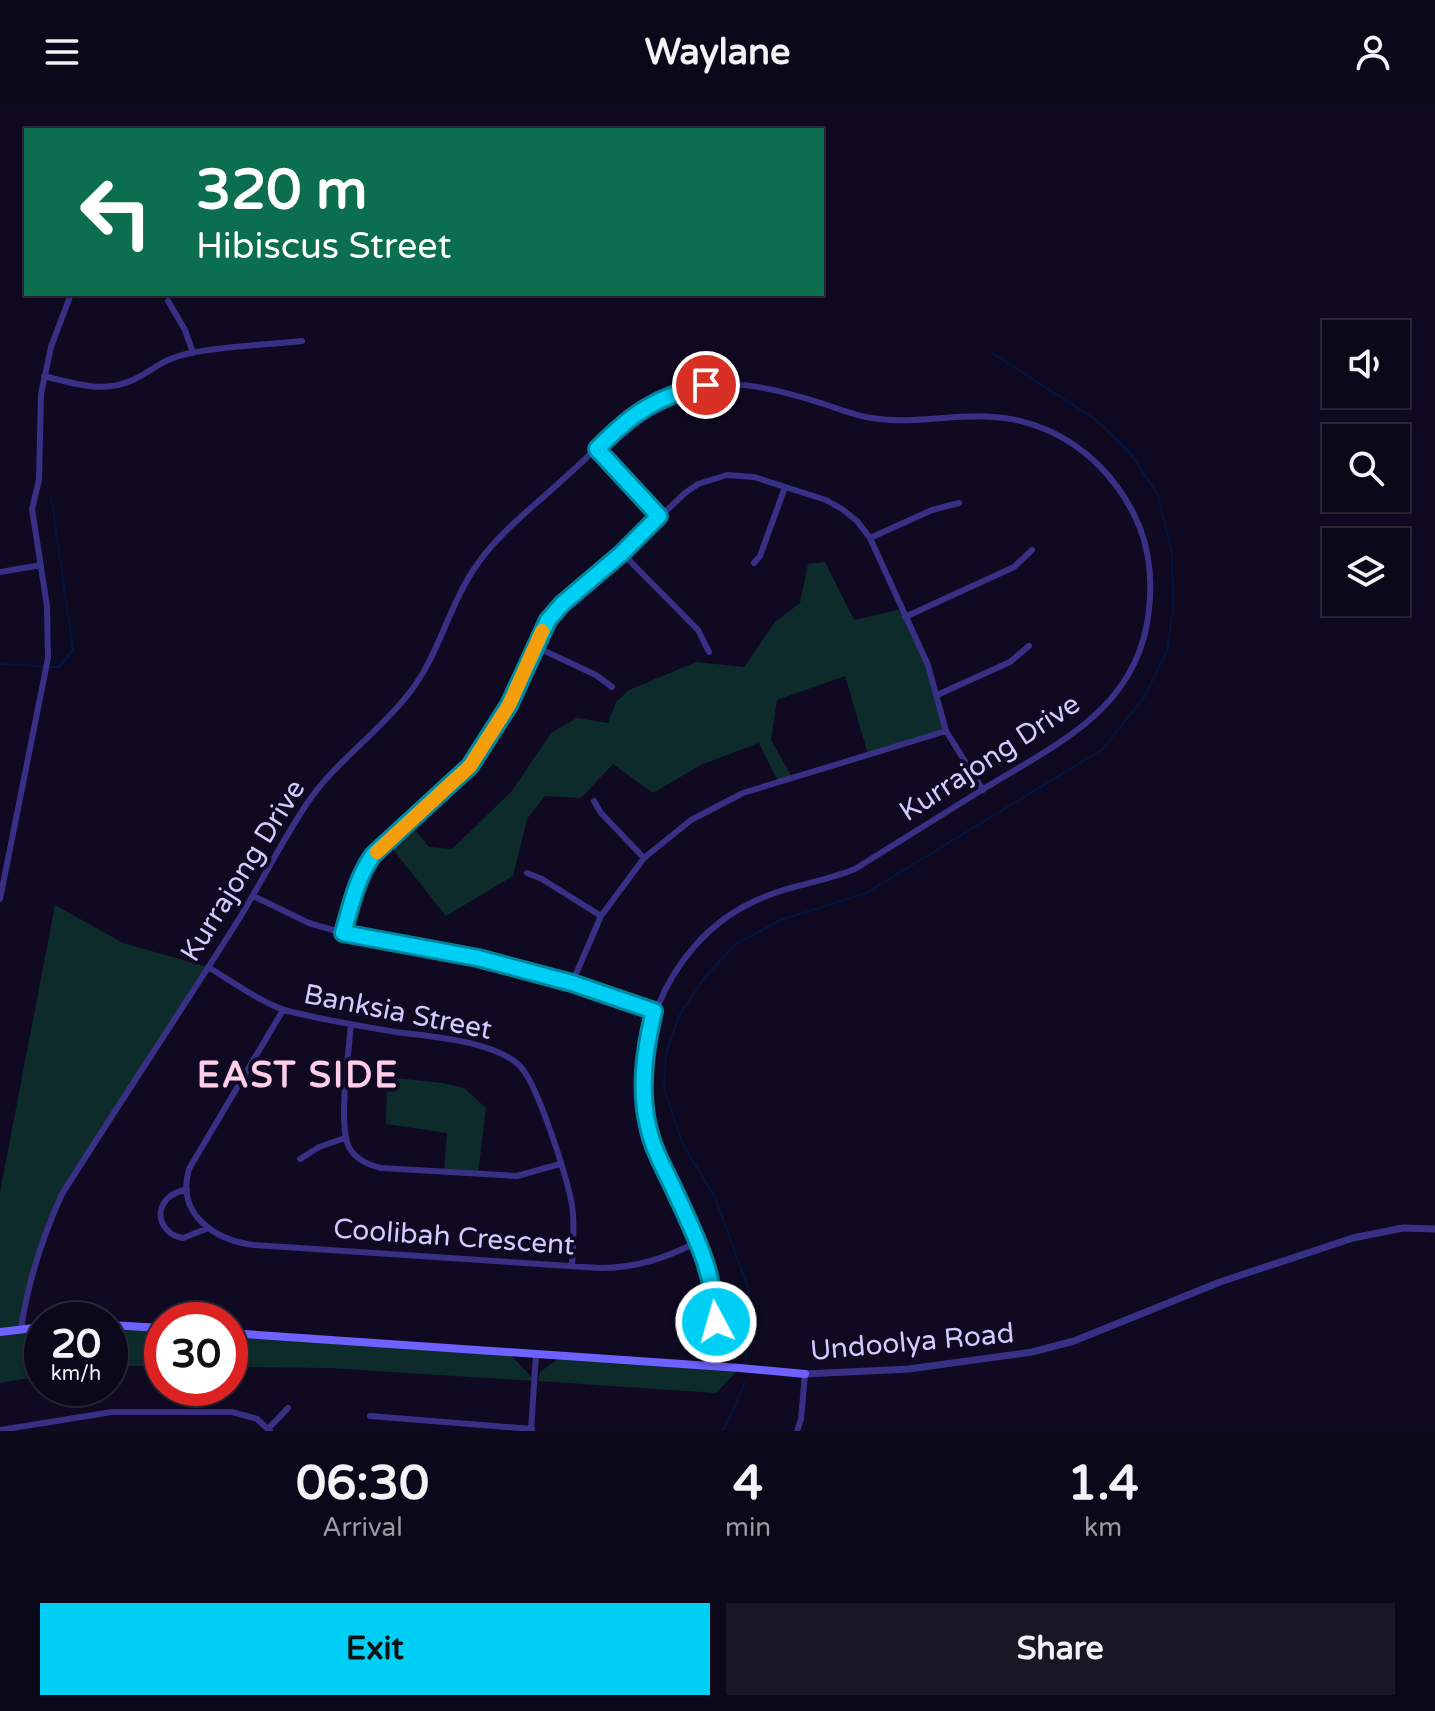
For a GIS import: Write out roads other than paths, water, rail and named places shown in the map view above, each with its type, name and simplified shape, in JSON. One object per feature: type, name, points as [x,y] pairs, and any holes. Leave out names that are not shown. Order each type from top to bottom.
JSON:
[{"type":"main road","points":[[0,1332],[24,1329]]},
{"type":"main road","name":"Undoolya Road","points":[[248,1334],[805,1374]]},
{"type":"street","points":[[0,899],[48,658],[48,618],[32,509],[39,480],[44,376],[70,296]]},
{"type":"street","points":[[168,301],[180,318],[193,353]]},
{"type":"street","points":[[44,376],[82,385],[111,386],[139,377],[166,359],[193,353],[302,341]]},
{"type":"street","name":"Kurrajong Drive","points":[[21,1329],[29,1279],[62,1194],[253,896],[306,804],[323,782],[387,719],[413,688],[475,567],[489,549],[620,425],[644,407],[683,390],[726,383],[769,387],[869,418],[893,420],[984,415],[1012,418],[1056,434],[1093,460],[1124,494],[1142,533],[1151,586],[1143,640],[1127,679],[1091,721],[855,869],[829,880],[750,903],[710,931],[679,966],[654,1011],[645,1056],[644,1087],[648,1126],[654,1147],[698,1242],[715,1294],[714,1366]]},
{"type":"street","points":[[597,449],[659,516]]},
{"type":"street","points":[[343,933],[355,888],[364,868],[380,849],[470,766],[509,705],[548,620],[659,516],[698,484],[727,475],[754,477],[785,487],[842,509],[857,521],[870,538],[928,665],[946,731],[983,790]]},
{"type":"street","points":[[754,563],[760,556],[785,487]]},
{"type":"street","points":[[870,538],[932,510],[959,503]]},
{"type":"street","points":[[905,617],[1014,567],[1032,550]]},
{"type":"street","points":[[622,553],[698,630],[709,652]]},
{"type":"street","points":[[0,572],[41,565]]},
{"type":"street","points":[[534,646],[596,675],[612,687]]},
{"type":"street","points":[[937,695],[1010,662],[1029,646]]},
{"type":"street","points":[[572,983],[601,916],[644,858],[691,820],[743,793],[946,731]]},
{"type":"street","points":[[594,801],[601,813],[644,858]]},
{"type":"street","points":[[527,873],[601,916]]},
{"type":"street","points":[[253,896],[309,923],[343,933],[478,958],[572,983],[654,1011]]},
{"type":"street","name":"Banksia Street","points":[[208,967],[283,1010],[455,1041],[492,1051],[516,1062],[535,1090],[569,1190],[574,1221],[572,1266]]},
{"type":"street","points":[[206,1229],[191,1205],[187,1189],[187,1175],[193,1157],[283,1010]]},
{"type":"street","points":[[351,1024],[344,1119],[345,1138],[356,1156],[381,1168],[517,1176],[560,1164]]},
{"type":"street","points":[[300,1159],[319,1147],[345,1138]]},
{"type":"street","name":"Coolibah Crescent","points":[[187,1189],[174,1194],[162,1206],[161,1221],[165,1229],[169,1234],[183,1238],[206,1229],[228,1239],[254,1245],[610,1268],[661,1260],[698,1242]]},
{"type":"street","name":"Undoolya Road","points":[[805,1374],[909,1369],[1032,1352],[1095,1333],[1220,1282],[1353,1238],[1387,1230],[1435,1229]]},
{"type":"street","points":[[370,1416],[532,1430],[536,1354]]},
{"type":"street","points":[[797,1431],[805,1374]]},
{"type":"street","points":[[0,1430],[112,1412],[232,1412],[257,1419],[269,1430],[288,1408]]},
{"type":"waterway","points":[[746,1361],[749,1291],[715,1197],[683,1145],[664,1089],[666,1053],[680,1014],[705,977],[736,944],[781,920],[866,893],[1103,749],[1145,696],[1167,651],[1173,610],[1172,554],[1158,495],[1131,454],[1095,419],[992,353]]},
{"type":"waterway","points":[[49,667],[59,667],[73,650],[51,496]]},
{"type":"waterway","points":[[0,664],[43,666]]},
{"type":"waterway","points":[[723,1431],[745,1383]]},
{"type":"district","name":"EAST SIDE","points":[[298,1074]]}]
